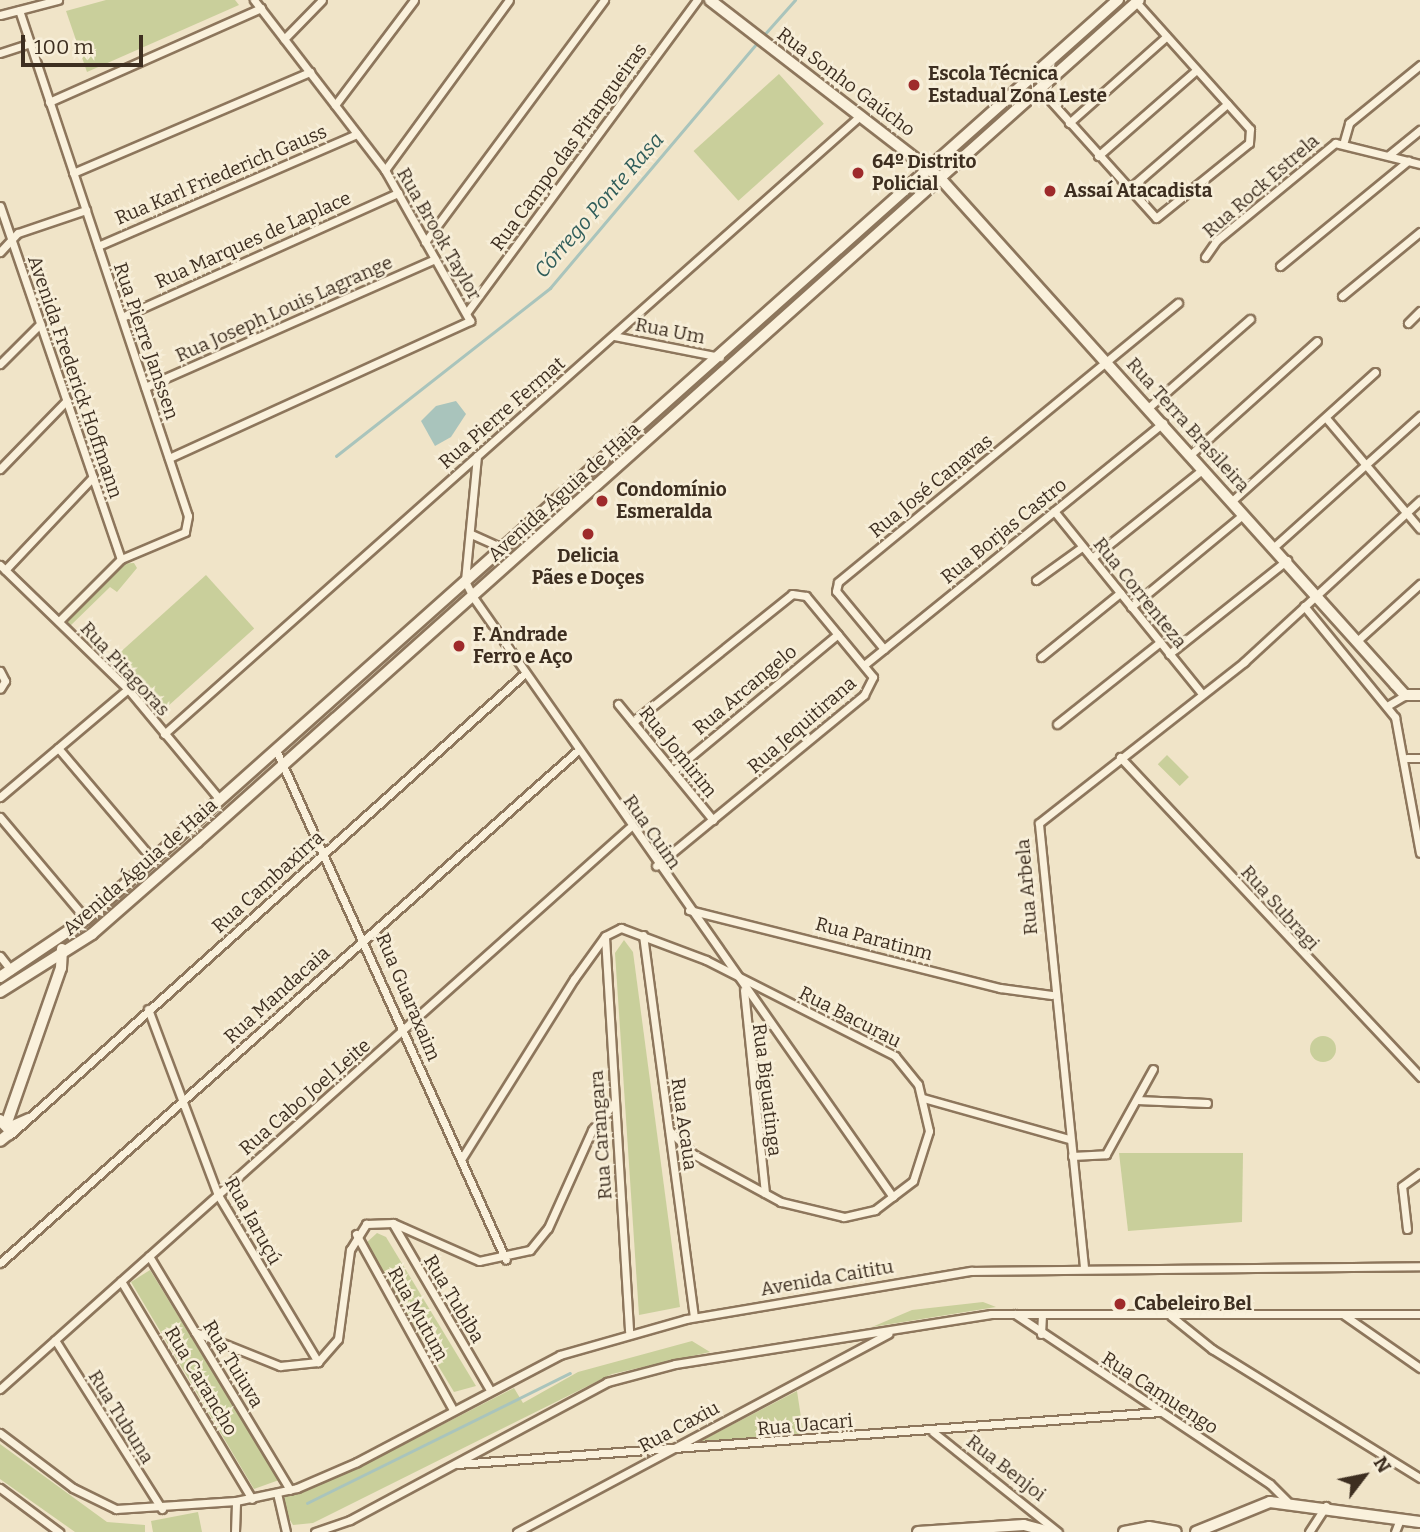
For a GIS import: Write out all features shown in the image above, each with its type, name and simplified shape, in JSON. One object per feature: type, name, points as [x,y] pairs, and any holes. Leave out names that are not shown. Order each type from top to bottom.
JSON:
[{"type":"main road","name":"Rua Sonho Gaúcho","points":[[710,0],[928,166]]},
{"type":"main road","name":"Avenida Águia de Haia","points":[[0,977],[86,919],[696,379],[928,166],[1118,0]]},
{"type":"main road","name":"Avenida Águia de Haia","points":[[0,992],[64,953],[287,762],[1138,1]]},
{"type":"main road","name":"Rua Terra Brasileira","points":[[928,166],[1288,559],[1405,695]]},
{"type":"main road","points":[[696,379],[703,383],[699,395]]},
{"type":"main road","points":[[1405,695],[1420,695]]},
{"type":"main road","points":[[4,1130],[64,953],[56,941]]},
{"type":"main road","points":[[1196,1532],[1255,1505],[1287,1501],[1420,1522]]},
{"type":"main road","points":[[918,1532],[1050,1532]]},
{"type":"main road","points":[[1124,1532],[1176,1532]]},
{"type":"street","points":[[0,15],[58,0]]},
{"type":"street","name":"Rua Brook Taylor","points":[[169,458],[467,327],[467,312],[385,170],[254,0]]},
{"type":"street","points":[[284,39],[322,0]]},
{"type":"street","points":[[335,105],[414,0]]},
{"type":"street","points":[[385,170],[509,0]]},
{"type":"street","points":[[425,242],[604,0]]},
{"type":"street","name":"Rua Campo das Pitangueiras","points":[[467,312],[697,0]]},
{"type":"street","points":[[1040,89],[1098,156],[1159,218],[1192,193],[1252,138],[1227,103],[1195,71],[1138,1]]},
{"type":"street","points":[[48,102],[261,8]]},
{"type":"street","name":"Rua Pierre Janssen","points":[[19,10],[28,44],[86,210],[189,524],[177,537],[121,559],[59,621]]},
{"type":"street","points":[[1069,123],[1166,37]]},
{"type":"street","points":[[0,53],[28,44]]},
{"type":"street","points":[[1344,141],[1349,123],[1420,65]]},
{"type":"street","points":[[1098,156],[1195,71]]},
{"type":"street","points":[[73,173],[310,72]]},
{"type":"street","points":[[1129,189],[1227,103]]},
{"type":"street","name":"Rua Pierre Fermat","points":[[164,734],[861,115]]},
{"type":"street","points":[[1389,155],[1420,130]]},
{"type":"street","name":"Rua Karl Friederich Gauss","points":[[98,246],[357,134]]},
{"type":"street","name":"Rua Rock Estrela","points":[[1205,257],[1217,240],[1344,141],[1420,164]]},
{"type":"street","points":[[1280,266],[1408,161]]},
{"type":"street","name":"Rua Marques de Laplace","points":[[121,317],[398,193]]},
{"type":"street","name":"Avenida Frederick Hoffmann","points":[[0,206],[121,559]]},
{"type":"street","points":[[0,252],[12,240],[86,210]]},
{"type":"street","points":[[1342,296],[1420,232]]},
{"type":"street","name":"Rua Joseph Louis Lagrange","points":[[145,387],[435,259]]},
{"type":"street","points":[[1108,362],[1178,303]]},
{"type":"street","points":[[1408,323],[1420,310]]},
{"type":"street","points":[[1149,407],[1250,319]]},
{"type":"street","points":[[0,364],[40,324]]},
{"type":"street","name":"Rua Um","points":[[614,336],[720,357]]},
{"type":"street","points":[[1191,454],[1317,341]]},
{"type":"street","name":"Rua José Canavas","points":[[884,649],[836,585],[1108,362]]},
{"type":"street","points":[[1233,500],[1375,372]]},
{"type":"street","points":[[0,469],[67,401]]},
{"type":"street","points":[[1275,546],[1420,416]]},
{"type":"street","points":[[1326,418],[1420,529]]},
{"type":"street","name":"Rua Borjas Castro","points":[[864,665],[1163,423]]},
{"type":"street","points":[[465,581],[477,456]]},
{"type":"street","points":[[1092,558],[1204,468]]},
{"type":"street","points":[[2,567],[93,477]]},
{"type":"street","points":[[1318,593],[1420,500]]},
{"type":"street","name":"Rua Correnteza","points":[[1054,511],[1202,694]]},
{"type":"street","points":[[1131,607],[1245,513]]},
{"type":"street","points":[[471,534],[502,548]]},
{"type":"street","points":[[1036,580],[1082,547]]},
{"type":"street","points":[[1170,654],[1288,559]]},
{"type":"street","name":"Rua Pitagoras","points":[[2,567],[128,689],[220,800]]},
{"type":"street","name":"Rua Cuim","points":[[465,581],[523,675],[576,752],[894,1197]]},
{"type":"street","points":[[1358,640],[1420,584]]},
{"type":"street","points":[[1041,657],[1120,593]]},
{"type":"street","name":"Rua Arbela","points":[[1084,1267],[1052,995],[1038,828],[1120,757],[1202,694],[1318,593]]},
{"type":"street","name":"Rua Jequitirana","points":[[633,722],[792,594],[806,596],[864,665],[873,681],[864,695],[656,866]]},
{"type":"street","points":[[1304,606],[1387,706],[1407,758],[1418,820],[1420,853]]},
{"type":"street","name":"Rua Arcangelo","points":[[673,771],[838,634]]},
{"type":"street","points":[[1056,724],[1160,642]]},
{"type":"street","points":[[0,671],[5,681],[0,689]]},
{"type":"street","name":"Rua Cambaxirra","points":[[4,1130],[35,1113],[523,675]]},
{"type":"street","points":[[0,797],[128,689]]},
{"type":"street","points":[[1387,706],[1405,695]]},
{"type":"street","name":"Rua Jomirim","points":[[618,704],[713,820]]},
{"type":"street","points":[[58,748],[152,859]]},
{"type":"street","name":"Rua Guaraxaim","points":[[276,750],[287,762],[506,1260]]},
{"type":"street","name":"Rua Mandacaia","points":[[0,1264],[576,752]]},
{"type":"street","name":"Rua Subragi","points":[[1120,757],[1420,1077]]},
{"type":"street","points":[[1407,758],[1420,758]]},
{"type":"street","points":[[0,817],[86,919]]},
{"type":"street","name":"Rua Cabo Joel Leite","points":[[0,1389],[629,828]]},
{"type":"street","name":"Rua Paratinm","points":[[688,910],[1000,988],[1052,995]]},
{"type":"street","name":"Rua Bacurau","points":[[605,936],[621,928],[643,935],[734,974],[895,1056],[923,1098],[929,1131],[925,1155],[912,1181],[894,1197],[844,1217],[810,1213],[765,1194],[693,1154],[670,1131]]},
{"type":"street","name":"Rua Acaua","points":[[643,935],[694,1317]]},
{"type":"street","points":[[462,1158],[605,936]]},
{"type":"street","name":"Rua Carangara","points":[[605,936],[629,1331]]},
{"type":"street","points":[[0,956],[11,970]]},
{"type":"street","name":"Rua Biguatinga","points":[[744,990],[765,1194]]},
{"type":"street","name":"Rua Iaruçú","points":[[148,1009],[218,1195],[318,1362]]},
{"type":"street","points":[[1072,1156],[1106,1154],[1153,1069]]},
{"type":"street","points":[[923,1098],[1069,1139]]},
{"type":"street","points":[[1137,1100],[1206,1103]]},
{"type":"street","points":[[195,1332],[280,1366],[318,1362],[338,1339],[356,1234],[366,1224],[393,1223],[479,1261],[506,1260],[539,1241],[592,1130],[615,1102]]},
{"type":"street","points":[[1407,1229],[1402,1186],[1420,1173]]},
{"type":"street","name":"Rua Tubiba","points":[[393,1223],[490,1390]]},
{"type":"street","name":"Rua Mutum","points":[[356,1234],[453,1410]]},
{"type":"street","name":"Rua Tuiuva","points":[[149,1256],[290,1490]]},
{"type":"street","name":"Avenida Caititu","points":[[0,1433],[104,1505],[135,1512],[236,1501],[290,1490],[560,1355],[629,1331],[694,1317],[936,1275],[1084,1267],[1420,1266]]},
{"type":"street","name":"Rua Carancho","points":[[121,1281],[252,1499]]},
{"type":"street","points":[[315,1532],[351,1520],[607,1382],[674,1364],[1015,1314],[1420,1314]]},
{"type":"street","name":"Rua Camuengo","points":[[1015,1314],[1287,1501]]},
{"type":"street","points":[[1041,1334],[1042,1314]]},
{"type":"street","points":[[1344,1315],[1420,1368]]},
{"type":"street","points":[[1171,1316],[1195,1335],[1420,1478]]},
{"type":"street","points":[[1192,1316],[1195,1335]]},
{"type":"street","name":"Rua Caxiu","points":[[517,1532],[895,1330]]},
{"type":"street","points":[[856,1351],[858,1335]]},
{"type":"street","name":"Rua Tubuna","points":[[55,1340],[162,1509]]},
{"type":"street","name":"Rua Uacari","points":[[453,1465],[933,1432],[1160,1412]]},
{"type":"street","name":"Rua Benjoi","points":[[933,1432],[1058,1532]]},
{"type":"street","points":[[0,1488],[59,1532]]},
{"type":"street","points":[[276,1493],[286,1532]]},
{"type":"street","points":[[235,1532],[236,1501]]},
{"type":"street","points":[[1309,1532],[1326,1506]]},
{"type":"street","points":[[1395,1532],[1400,1519]]},
{"type":"green space","points":[[106,0],[235,0],[239,5],[87,72],[66,11]]},
{"type":"green space","points":[[779,74],[824,124],[738,201],[694,151]]},
{"type":"green space","points":[[134,563],[137,568],[117,592],[110,587],[67,629],[59,621],[114,564]]},
{"type":"green space","points":[[206,575],[254,629],[160,713],[112,660]]},
{"type":"green space","points":[[1167,755],[1189,777],[1180,786],[1158,764]]},
{"type":"green space","points":[[624,940],[633,952],[680,1307],[639,1315],[615,953]]},
{"type":"green space","points":[[1323,1036],[1332,1040],[1336,1049],[1332,1058],[1323,1062],[1314,1058],[1310,1049],[1314,1040]]},
{"type":"green space","points":[[1119,1153],[1243,1153],[1242,1222],[1128,1231]]},
{"type":"green space","points":[[377,1233],[386,1237],[476,1386],[454,1392],[365,1244]]},
{"type":"green space","points":[[150,1270],[279,1480],[254,1489],[131,1282]]},
{"type":"green space","points":[[983,1302],[996,1307],[872,1327],[912,1310]]},
{"type":"green space","points":[[692,1341],[710,1352],[612,1374],[313,1523],[293,1525],[285,1512],[285,1497],[358,1468],[514,1388],[523,1403],[578,1372]]},
{"type":"green space","points":[[797,1391],[804,1437],[699,1442]]},
{"type":"green space","points":[[0,1444],[107,1522],[145,1525],[145,1532],[75,1532],[0,1479]]},
{"type":"green space","points":[[198,1512],[202,1532],[153,1532],[151,1521]]},
{"type":"water","points":[[456,401],[466,414],[451,437],[435,446],[421,421],[436,406]]},
{"type":"waterway","name":"Córrego Ponte Rasa","points":[[763,36],[795,0]]},
{"type":"waterway","name":"Córrego Ponte Rasa","points":[[336,456],[550,288],[759,41]]},
{"type":"waterway","points":[[307,1503],[570,1373]]},
{"type":"place","name":"Escola Técnica Estadual Zona Leste","points":[[914,85]]},
{"type":"place","name":"64º Distrito Policial","points":[[858,173]]},
{"type":"place","name":"Assaí Atacadista","points":[[1050,191]]},
{"type":"place","name":"Condomínio Esmeralda","points":[[602,501]]},
{"type":"place","name":"Delicia Pães e Doçes","points":[[588,534]]},
{"type":"place","name":"F. Andrade Ferro e Aço","points":[[459,646]]},
{"type":"place","name":"Cabeleiro Bel","points":[[1120,1304]]}]
